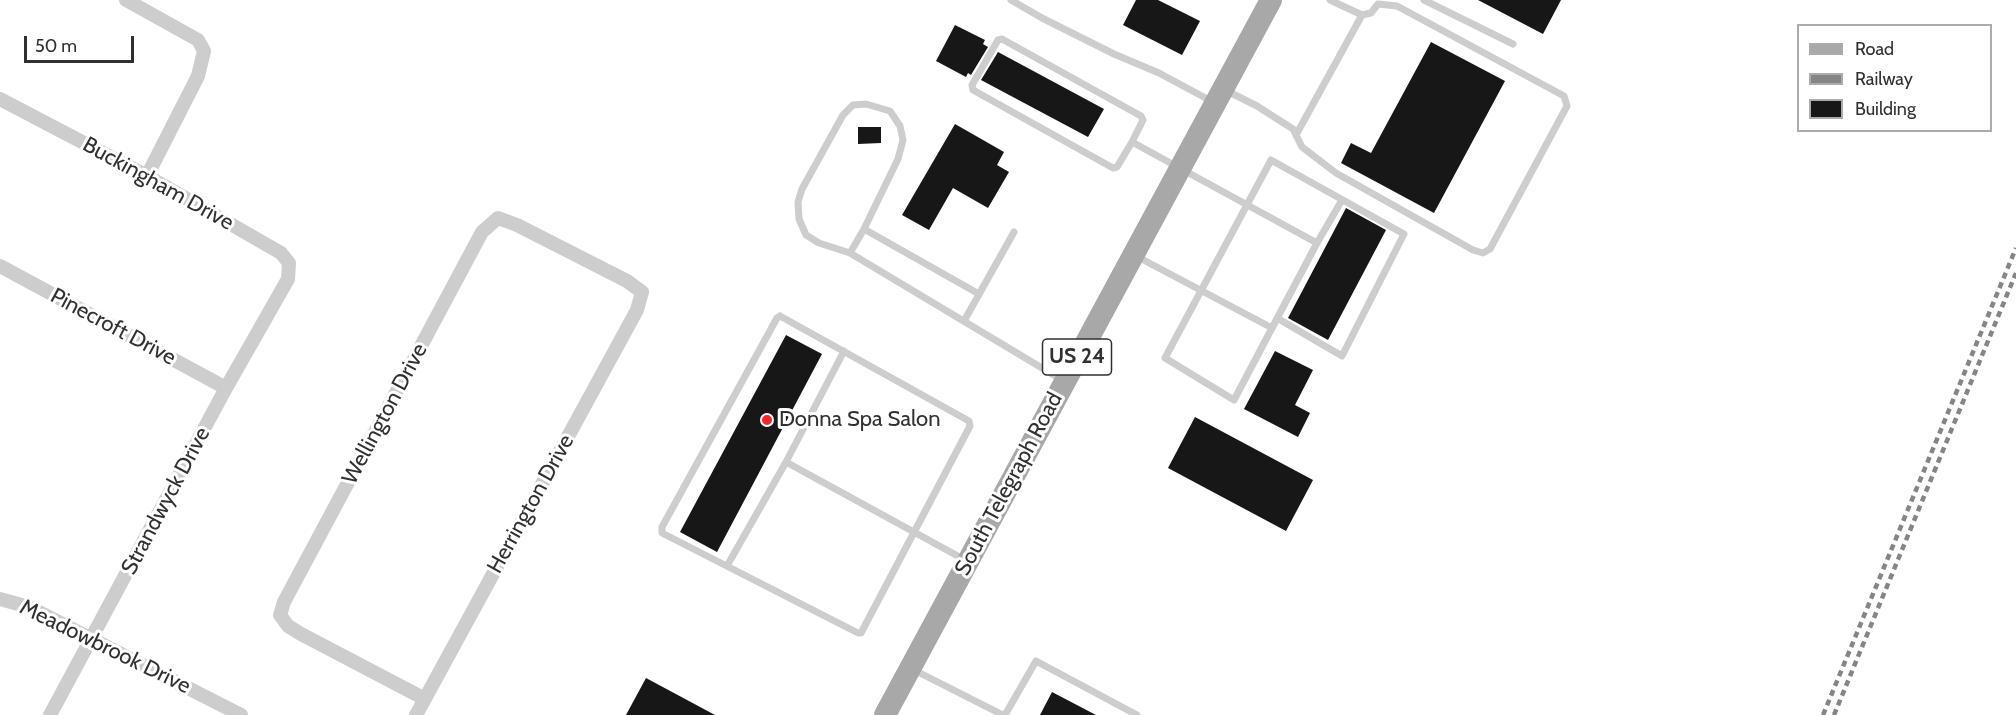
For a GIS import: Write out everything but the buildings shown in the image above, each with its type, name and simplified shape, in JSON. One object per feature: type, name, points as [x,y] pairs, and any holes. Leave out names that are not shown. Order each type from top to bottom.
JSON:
[{"type":"main road","name":"South Telegraph Road","points":[[885,715],[1271,0]]},
{"type":"street","points":[[126,0],[198,40],[204,51],[198,76],[147,176]]},
{"type":"street","name":"Buckingham Drive","points":[[0,99],[147,176],[281,253],[290,263],[288,279],[283,287]]},
{"type":"street","name":"Herrington Drive","points":[[416,715],[637,310],[642,292],[627,281],[517,225],[498,218]]},
{"type":"street","name":"Wellington Drive","points":[[425,699],[301,634],[288,626],[280,615],[290,591],[482,232],[498,218]]},
{"type":"street","name":"Pinecroft Drive","points":[[0,266],[226,388]]},
{"type":"street","name":"Strandwyck Drive","points":[[50,715],[283,287]]},
{"type":"street","name":"Meadowbrook Drive","points":[[0,599],[29,607],[241,715]]},
{"type":"lane","points":[[1011,0],[1114,54],[1219,96],[1257,106],[1293,129],[1302,147],[1336,173],[1473,250],[1483,253],[1490,249],[1567,106],[1564,96],[1397,6],[1378,4],[1371,13],[1362,15],[1330,0]]},
{"type":"lane","points":[[1424,0],[1513,44]]},
{"type":"lane","points":[[1296,135],[1362,15]]},
{"type":"lane","points":[[1002,39],[1141,116],[1143,120],[1132,142],[1117,167],[1113,168],[973,90],[972,85],[998,40],[1002,39]]},
{"type":"lane","points":[[850,253],[898,159],[903,140],[900,126],[890,111],[866,104],[853,105],[843,115],[802,189],[798,202],[799,219],[806,235],[819,243],[850,253],[1064,381]]},
{"type":"lane","points":[[1132,142],[1317,243]]},
{"type":"lane","points":[[1277,318],[1342,357],[1404,234],[1271,160],[1165,358],[1234,400],[1277,318],[1317,243],[1342,200]]},
{"type":"lane","points":[[864,229],[979,294]]},
{"type":"lane","points":[[964,321],[1014,232]]},
{"type":"lane","points":[[1133,255],[1272,328]]},
{"type":"lane","points":[[782,317],[844,351],[969,421],[970,426],[861,633],[662,532],[662,527],[777,318],[782,317]]},
{"type":"lane","points":[[727,566],[786,462],[844,351]]},
{"type":"lane","points":[[786,462],[967,561]]},
{"type":"lane","points":[[910,668],[1004,715],[1036,661],[1137,715]]},
{"type":"railway","points":[[1823,715],[2016,248]]},
{"type":"railway","points":[[1834,715],[2016,273]]},
{"type":"place","name":"Donna Spa Salon","points":[[767,420]]}]
